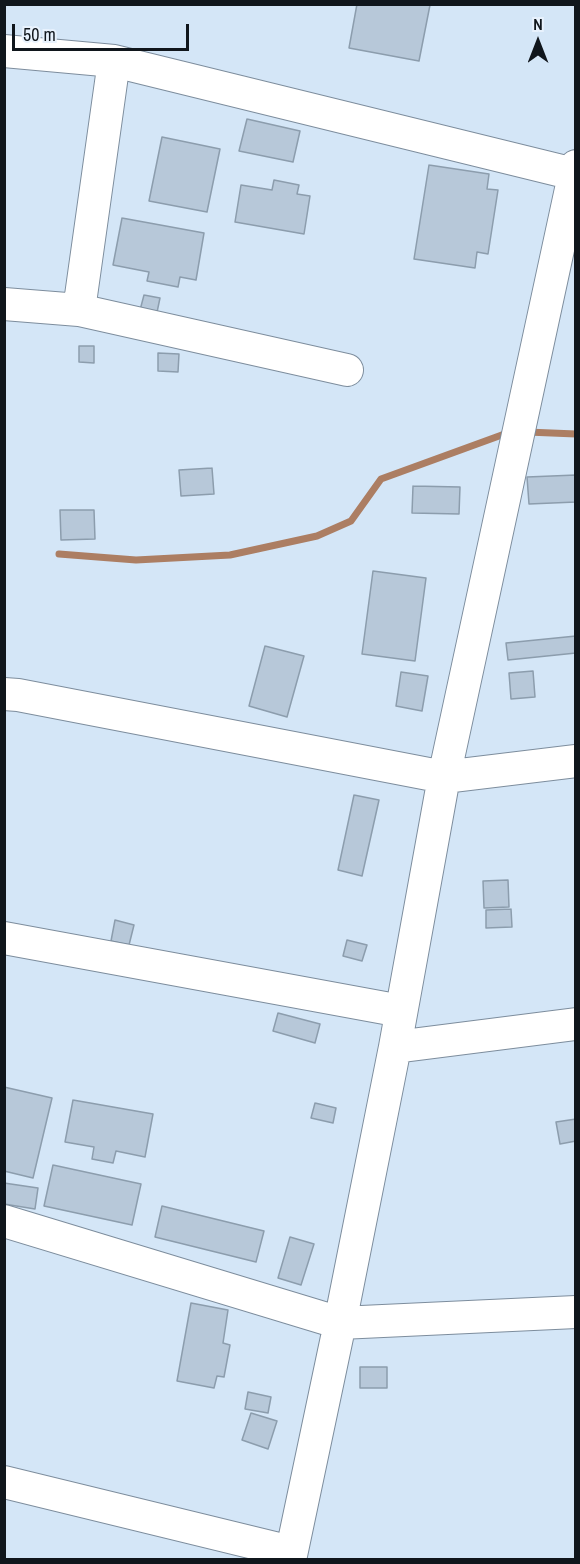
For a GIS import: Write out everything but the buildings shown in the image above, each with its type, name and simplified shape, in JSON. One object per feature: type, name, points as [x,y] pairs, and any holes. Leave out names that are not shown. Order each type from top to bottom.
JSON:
[{"type":"street","points":[[4,51],[114,61],[575,170],[444,777],[395,1047],[340,1323],[290,1556],[4,1482]]},
{"type":"street","points":[[79,309],[114,61]]},
{"type":"street","points":[[4,304],[79,309],[347,370]]},
{"type":"street","points":[[4,694],[444,777],[576,761]]},
{"type":"street","points":[[4,938],[401,1011]]},
{"type":"street","points":[[395,1047],[576,1024]]},
{"type":"street","points":[[4,1221],[340,1323],[576,1312]]},
{"type":"waterway","points":[[59,554],[136,560],[230,555],[317,536],[351,521],[381,479],[510,432]]},
{"type":"waterway","points":[[527,432],[576,434]]}]
